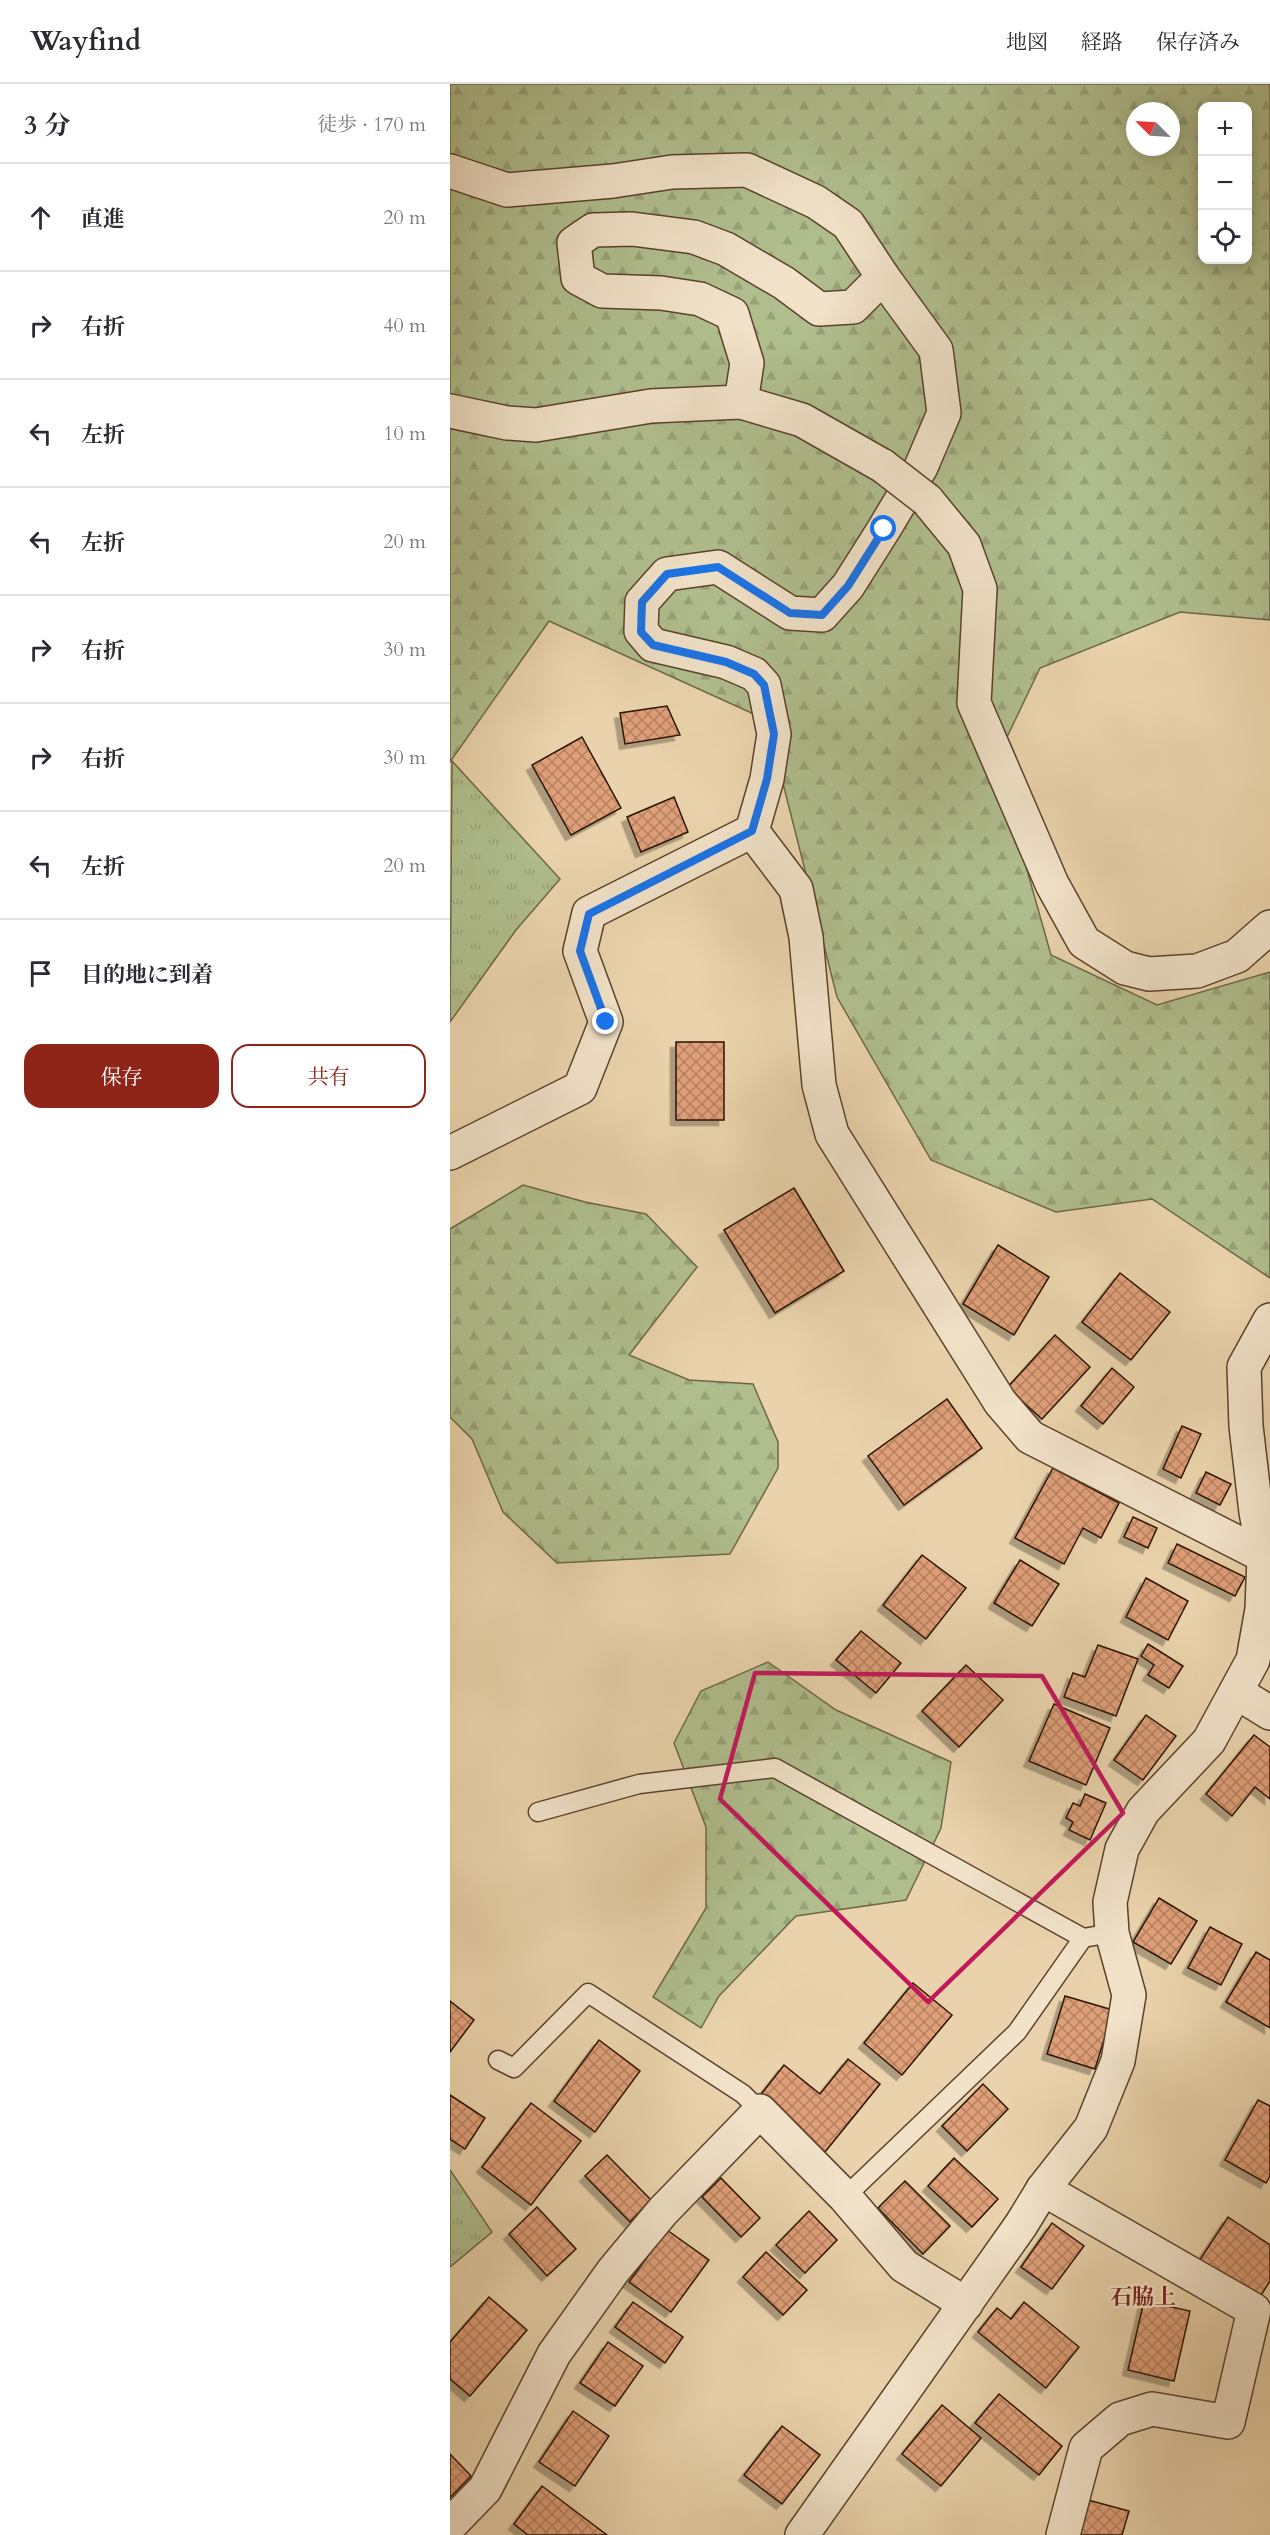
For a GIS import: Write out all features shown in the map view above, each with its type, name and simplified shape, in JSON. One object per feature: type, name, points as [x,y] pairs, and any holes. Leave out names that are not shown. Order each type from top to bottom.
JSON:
[{"type":"street","points":[[450,171],[507,190],[613,181],[672,172],[747,170],[816,202],[848,224],[882,277],[936,350],[944,413],[921,467],[848,586],[822,615],[790,613],[718,567],[667,574],[642,602],[641,632],[653,645],[726,662],[754,674],[764,685],[774,734],[767,779],[752,831],[589,914],[580,951],[606,1022],[580,1088],[450,1153]]},
{"type":"street","points":[[741,402],[747,363],[732,314],[700,299],[661,293],[602,291],[578,278],[574,243],[593,230],[632,229],[694,237],[726,249],[784,283],[819,309],[853,307],[882,277]]},
{"type":"street","points":[[450,411],[507,423],[536,425],[651,406],[741,402],[802,420],[883,466],[927,500],[964,545],[980,589],[975,703],[1052,884],[1084,942],[1125,968],[1149,974],[1197,971],[1237,956],[1270,927]]},
{"type":"street","points":[[752,831],[796,889],[806,937],[819,1085],[832,1134],[1000,1402],[1030,1437],[1267,1554]]},
{"type":"street","points":[[802,2535],[1021,2225],[1043,2188],[1091,2128],[1118,2061],[1129,1995],[1097,1936],[1110,1902],[1122,1849],[1143,1811],[1209,1740],[1253,1660],[1262,1609],[1267,1554],[1256,1512],[1246,1426],[1244,1367],[1270,1320]]},
{"type":"street","points":[[1236,1692],[1270,1713]]},
{"type":"street","points":[[450,2525],[485,2488],[554,2354],[613,2271],[663,2211],[760,2111],[845,2197],[904,2266],[966,2304]]},
{"type":"street","points":[[1043,2188],[1254,2310],[1228,2422],[1152,2409],[1119,2419],[1086,2448],[1063,2535]]},
{"type":"lane","points":[[538,1812],[639,1785],[775,1768],[1097,1936],[1017,2032],[845,2197]]},
{"type":"lane","points":[[498,2060],[514,2068],[588,1993],[743,2094],[760,2111]]},
{"type":"highlighted area","points":[[755,1673],[1042,1676],[1123,1813],[928,2002],[720,1799]]},
{"type":"green space","points":[[450,84],[1270,84],[1270,620],[1180,612],[1040,668],[996,760],[1051,955],[1157,1005],[1270,972],[1270,1278],[1152,1199],[1056,1212],[931,1160],[837,997],[767,720],[549,621],[450,762]]},
{"type":"green space","points":[[452,761],[560,879],[516,930],[450,1022]]},
{"type":"green space","points":[[523,1185],[585,1202],[646,1214],[697,1267],[629,1355],[689,1380],[753,1384],[778,1442],[778,1468],[730,1554],[557,1563],[503,1512],[472,1439],[450,1417],[450,1229]]},
{"type":"green space","points":[[768,1662],[836,1710],[951,1762],[941,1828],[906,1900],[796,1916],[719,1996],[701,2028],[653,1997],[706,1908],[706,1827],[674,1743],[701,1691]]},
{"type":"green space","points":[[450,2170],[492,2232],[450,2267]]},
{"type":"building","points":[[667,706],[680,735],[625,744],[620,713]]},
{"type":"building","points":[[582,737],[621,808],[571,835],[532,765]]},
{"type":"building","points":[[674,797],[688,832],[641,852],[627,817]]},
{"type":"building","points":[[676,1042],[724,1042],[724,1120],[676,1120]]},
{"type":"building","points":[[794,1188],[844,1271],[775,1313],[724,1230]]},
{"type":"building","points":[[998,1245],[1049,1277],[1014,1335],[963,1304]]},
{"type":"building","points":[[1120,1273],[1170,1312],[1131,1360],[1082,1322]]},
{"type":"building","points":[[1055,1335],[1090,1367],[1042,1419],[1007,1388]]},
{"type":"building","points":[[1112,1368],[1134,1387],[1103,1424],[1081,1406]]},
{"type":"building","points":[[947,1399],[982,1448],[904,1505],[868,1456]]},
{"type":"building","points":[[1182,1426],[1201,1434],[1181,1478],[1163,1469]]},
{"type":"building","points":[[1053,1468],[1119,1503],[1101,1538],[1083,1528],[1064,1564],[1015,1538]]},
{"type":"building","points":[[1206,1472],[1231,1484],[1220,1505],[1196,1493]]},
{"type":"building","points":[[1133,1517],[1157,1528],[1148,1548],[1124,1537]]},
{"type":"building","points":[[1177,1544],[1245,1577],[1235,1596],[1168,1563]]},
{"type":"building","points":[[922,1555],[966,1588],[926,1639],[883,1605]]},
{"type":"building","points":[[1020,1560],[1059,1584],[1032,1626],[994,1603]]},
{"type":"building","points":[[1146,1578],[1188,1601],[1168,1640],[1126,1617]]},
{"type":"building","points":[[861,1631],[901,1663],[876,1693],[836,1660]]},
{"type":"building","points":[[1148,1644],[1183,1666],[1169,1688],[1148,1675],[1154,1665],[1141,1656]]},
{"type":"building","points":[[1098,1645],[1138,1659],[1116,1716],[1064,1697],[1073,1673],[1085,1677]]},
{"type":"building","points":[[966,1665],[1003,1700],[959,1747],[922,1711]]},
{"type":"building","points":[[1054,1704],[1110,1728],[1086,1785],[1029,1761]]},
{"type":"building","points":[[1146,1715],[1176,1736],[1143,1780],[1114,1760]]},
{"type":"building","points":[[1254,1735],[1270,1747],[1270,1799],[1255,1787],[1232,1816],[1206,1794]]},
{"type":"building","points":[[1085,1794],[1106,1803],[1090,1840],[1069,1830],[1073,1822],[1066,1818],[1073,1803],[1080,1806]]},
{"type":"building","points":[[1159,1898],[1197,1921],[1171,1964],[1133,1942]]},
{"type":"building","points":[[1210,1927],[1242,1944],[1221,1985],[1188,1968]]},
{"type":"building","points":[[1256,1952],[1270,1960],[1270,2028],[1226,2002]]},
{"type":"building","points":[[913,1983],[952,2015],[902,2075],[864,2043]]},
{"type":"building","points":[[1065,1996],[1113,2010],[1095,2069],[1047,2054]]},
{"type":"building","points":[[450,2001],[474,2020],[450,2052]]},
{"type":"building","points":[[599,2040],[640,2071],[595,2132],[554,2101]]},
{"type":"building","points":[[848,2059],[880,2084],[825,2152],[758,2098],[784,2065],[820,2094]]},
{"type":"building","points":[[983,2084],[1008,2109],[967,2151],[942,2126]]},
{"type":"building","points":[[450,2095],[485,2118],[465,2149],[450,2139]]},
{"type":"building","points":[[1258,2100],[1270,2106],[1270,2176],[1266,2183],[1225,2160]]},
{"type":"building","points":[[531,2103],[581,2141],[531,2205],[482,2167]]},
{"type":"building","points":[[607,2155],[651,2200],[630,2222],[585,2176]]},
{"type":"building","points":[[954,2158],[998,2199],[972,2227],[928,2186]]},
{"type":"building","points":[[721,2178],[760,2218],[741,2237],[702,2197]]},
{"type":"building","points":[[905,2181],[950,2226],[923,2254],[878,2208]]},
{"type":"building","points":[[537,2207],[576,2249],[547,2276],[509,2234]]},
{"type":"building","points":[[809,2211],[837,2240],[805,2273],[776,2245]]},
{"type":"building","points":[[1228,2217],[1270,2245],[1270,2281],[1258,2300],[1199,2261]]},
{"type":"building","points":[[1052,2223],[1084,2246],[1052,2289],[1021,2267]]},
{"type":"building","points":[[667,2230],[709,2260],[671,2312],[629,2282]]},
{"type":"building","points":[[766,2252],[807,2290],[783,2315],[743,2277]]},
{"type":"building","points":[[489,2297],[527,2330],[470,2396],[450,2379],[450,2342]]},
{"type":"building","points":[[1144,2301],[1190,2311],[1174,2381],[1128,2370]]},
{"type":"building","points":[[633,2302],[683,2337],[665,2363],[615,2327]]},
{"type":"building","points":[[1024,2302],[1079,2347],[1046,2388],[978,2332],[997,2308],[1011,2319]]},
{"type":"building","points":[[608,2342],[643,2366],[615,2406],[580,2383]]},
{"type":"building","points":[[999,2394],[1062,2446],[1039,2475],[975,2423]]},
{"type":"building","points":[[942,2405],[981,2438],[941,2486],[902,2454]]},
{"type":"building","points":[[573,2411],[609,2436],[575,2486],[539,2462]]},
{"type":"building","points":[[782,2426],[820,2455],[782,2504],[744,2475]]},
{"type":"building","points":[[450,2454],[471,2476],[450,2498]]},
{"type":"building","points":[[542,2486],[607,2535],[528,2535],[514,2524]]},
{"type":"building","points":[[1088,2500],[1129,2511],[1122,2535],[1079,2535]]},
{"type":"district","name":"石脇上","points":[[1143,2297]]},
{"type":"route","points":[[606,1022],[580,951],[589,914],[752,831],[767,779],[774,734],[764,685],[754,674],[726,662],[653,645],[641,632],[642,602],[667,574],[718,567],[790,613],[822,615],[848,586],[884,529]]}]
